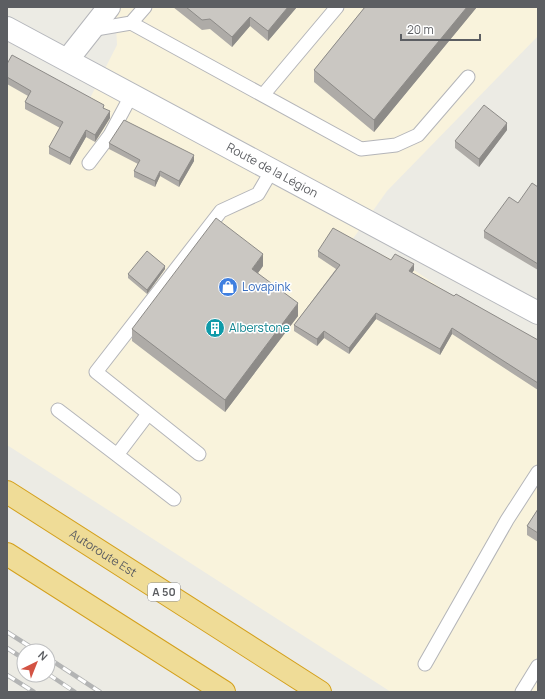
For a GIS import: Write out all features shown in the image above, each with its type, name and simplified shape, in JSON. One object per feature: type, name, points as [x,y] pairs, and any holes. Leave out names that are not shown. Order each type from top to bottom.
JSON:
[{"type":"highway","name":"Autoroute Est","points":[[7,492],[320,692]]},
{"type":"highway","points":[[7,554],[224,692]]},
{"type":"main road","points":[[68,59],[109,7]]},
{"type":"main road","name":"Route de la Légion","points":[[7,28],[68,59],[272,170],[537,311]]},
{"type":"lane","points":[[131,23],[145,7]]},
{"type":"lane","points":[[263,95],[337,7]]},
{"type":"lane","points":[[90,30],[131,23],[361,149],[396,145],[418,135],[468,78]]},
{"type":"lane","points":[[89,163],[110,135],[132,94]]},
{"type":"lane","points":[[199,454],[96,372],[221,211],[258,194],[272,170]]},
{"type":"lane","points":[[58,410],[174,499]]},
{"type":"lane","points":[[117,455],[148,414]]},
{"type":"lane","points":[[425,664],[507,520],[538,472]]},
{"type":"lane","points":[[522,692],[538,666]]},
{"type":"shaded area","points":[[115,7],[538,7],[538,36],[387,191],[352,240],[414,270],[480,314],[538,347],[538,692],[391,692],[7,445],[7,64],[86,106],[117,45]]},
{"type":"building","points":[[186,7],[288,7],[268,31],[250,17],[232,37],[210,19],[202,20]]},
{"type":"building","points":[[365,7],[467,7],[374,120],[314,70]]},
{"type":"building","points":[[12,55],[104,105],[103,108],[110,111],[95,135],[86,130],[70,158],[49,147],[63,122],[25,102],[31,91],[7,77],[7,64]]},
{"type":"building","points":[[484,105],[507,123],[479,159],[455,141]]},
{"type":"building","points":[[124,120],[194,155],[179,181],[160,171],[155,181],[134,171],[140,160],[109,143]]},
{"type":"building","points":[[532,183],[538,187],[538,264],[484,231],[509,197],[518,203]]},
{"type":"building","name":"Alberstone","points":[[216,218],[263,254],[252,269],[298,303],[225,400],[132,329]]},
{"type":"building","points":[[333,228],[391,260],[395,254],[414,264],[409,271],[454,296],[456,294],[538,340],[538,383],[452,328],[440,349],[376,313],[349,348],[324,331],[317,339],[294,325],[340,265],[318,251]]},
{"type":"building","points":[[147,251],[165,266],[147,290],[128,274]]},
{"type":"building","points":[[538,509],[538,533],[527,526]]},
{"type":"railway","points":[[7,632],[24,643]]},
{"type":"railway","points":[[7,648],[16,654]]},
{"type":"railway","points":[[56,663],[100,692]]},
{"type":"railway","points":[[7,675],[34,692]]},
{"type":"railway","points":[[56,679],[75,692]]},
{"type":"place","name":"Lovapink","points":[[228,287]]},
{"type":"place","name":"Alberstone","points":[[215,328]]}]
